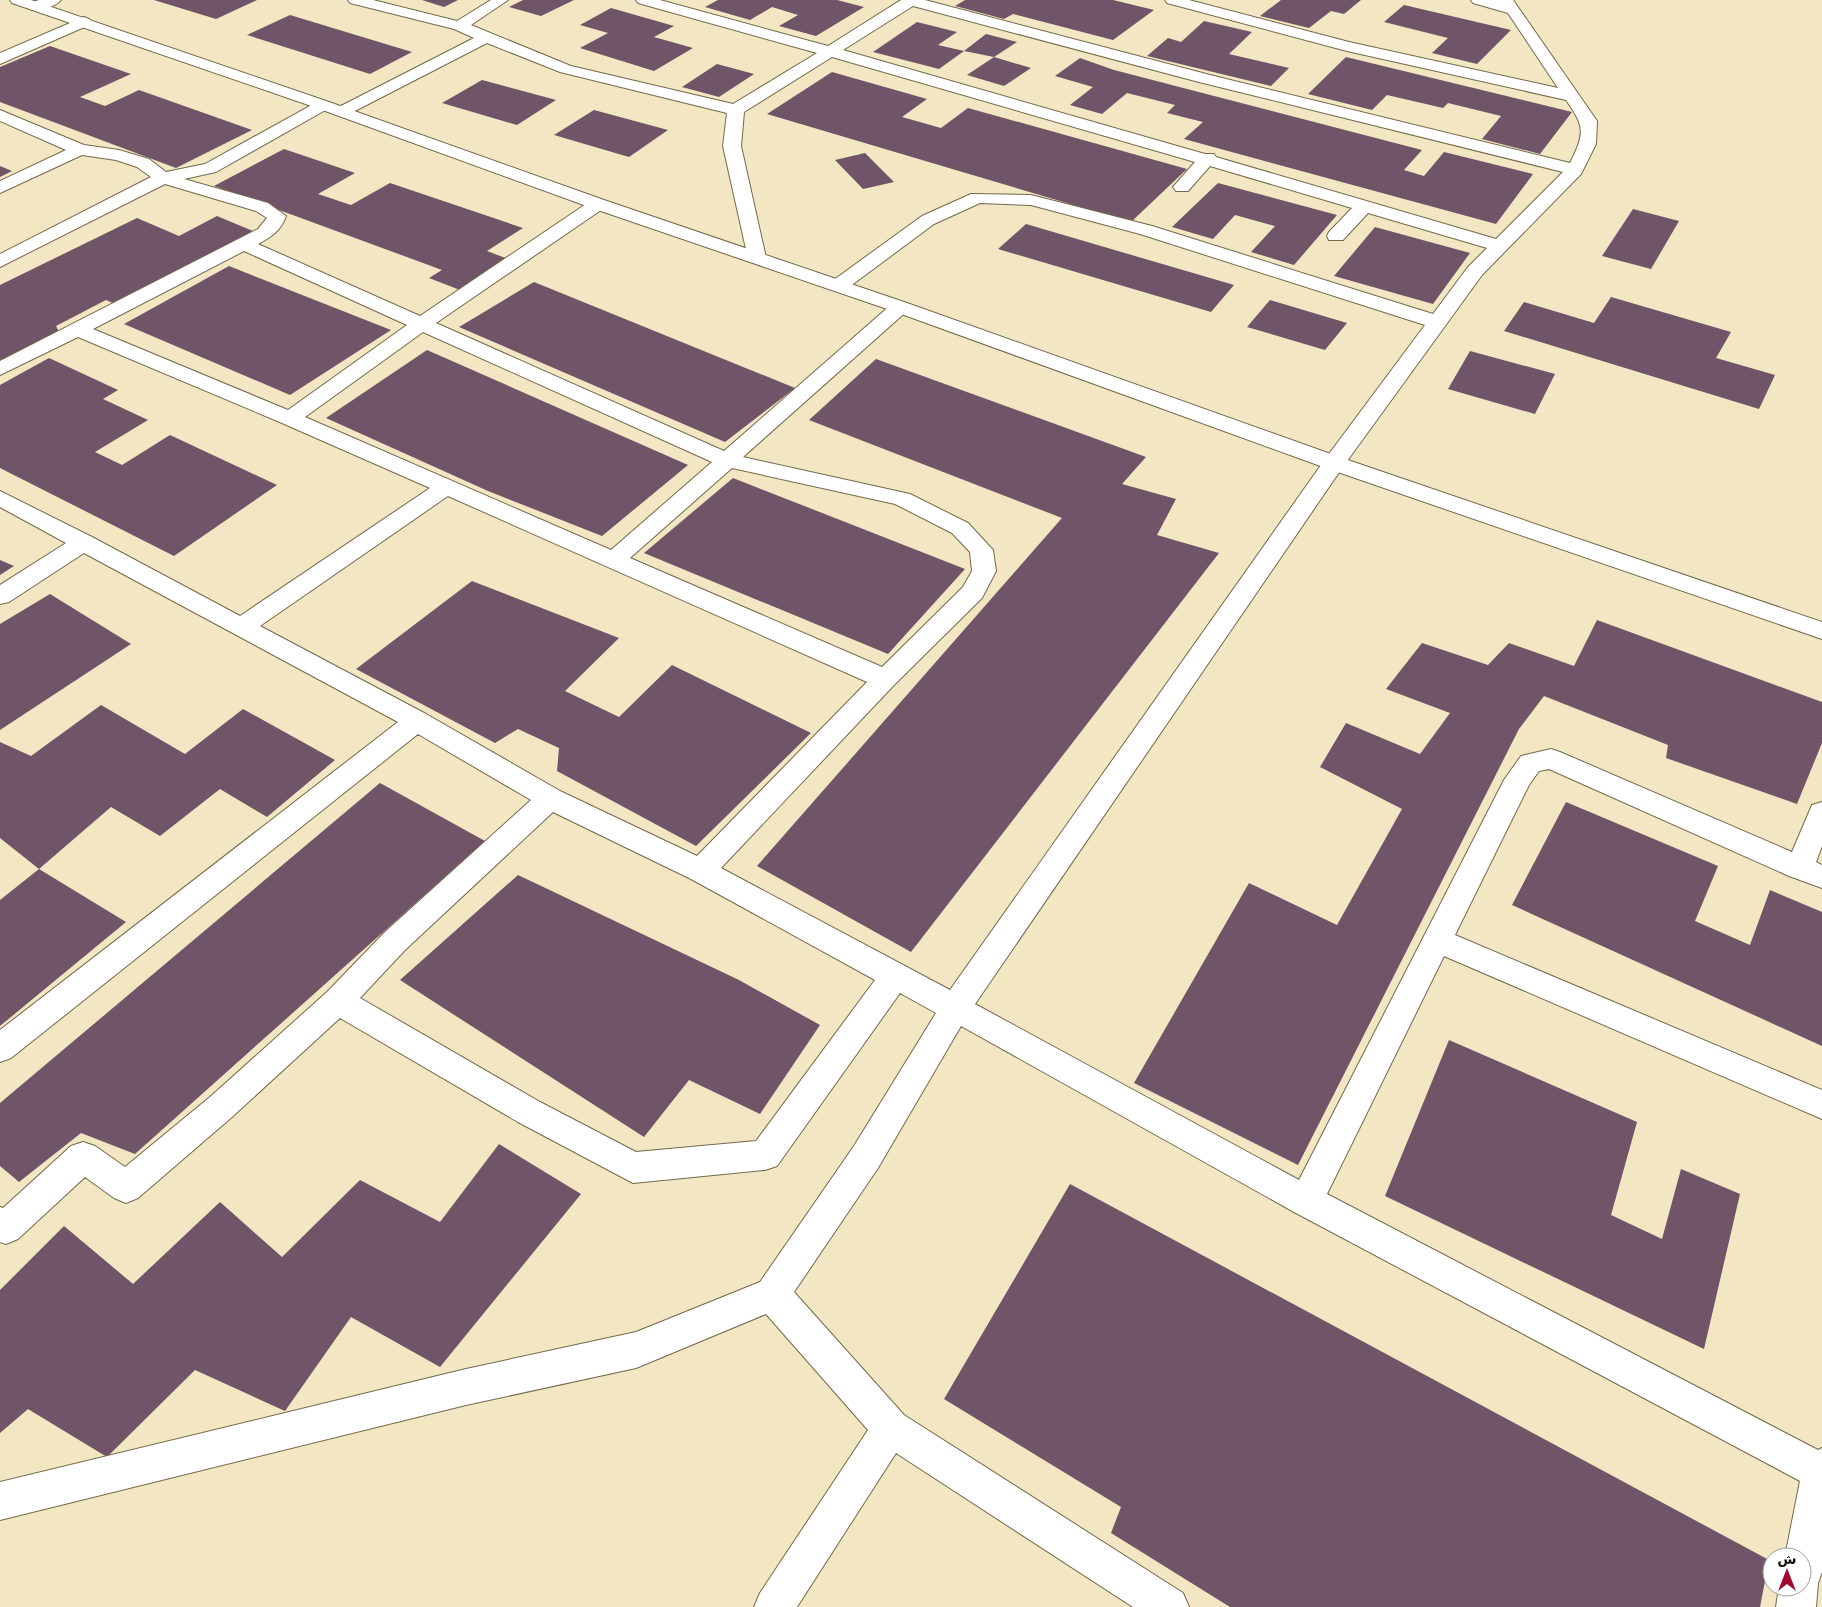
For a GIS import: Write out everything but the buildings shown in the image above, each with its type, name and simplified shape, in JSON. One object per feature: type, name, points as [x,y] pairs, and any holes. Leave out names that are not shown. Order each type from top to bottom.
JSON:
[{"type":"street","points":[[355,0],[459,26],[566,69],[736,110],[910,0],[1205,79],[1575,170]]},
{"type":"street","points":[[459,26],[501,0]]},
{"type":"street","points":[[643,0],[830,50],[1208,158],[1500,246]]},
{"type":"street","points":[[1172,0],[1231,8],[1347,46],[1572,96]]},
{"type":"street","points":[[0,1501],[456,1390],[636,1350],[772,1294],[866,1157],[955,1008],[1334,463],[1476,271],[1575,170],[1588,144],[1589,121],[1509,5],[1478,0]]},
{"type":"street","points":[[35,2],[84,22],[598,204],[900,307],[1334,463],[1822,631]]},
{"type":"street","points":[[0,59],[84,22]]},
{"type":"street","points":[[0,261],[163,178],[210,168],[487,37]]},
{"type":"street","points":[[736,110],[732,146],[757,258]]},
{"type":"street","points":[[0,115],[80,150],[119,155],[142,163],[163,178],[262,208],[278,216],[274,224],[265,233],[0,369]]},
{"type":"street","points":[[0,188],[80,150]]},
{"type":"street","points":[[1182,187],[1208,158]]},
{"type":"street","points":[[838,286],[928,220],[977,198],[1031,200],[1146,230],[1437,322]]},
{"type":"street","points":[[290,418],[421,324],[598,204]]},
{"type":"street","points":[[1336,236],[1364,206]]},
{"type":"street","points":[[243,244],[726,460],[902,499],[960,528],[980,550],[984,571],[973,592],[885,679],[701,871]]},
{"type":"street","points":[[614,560],[900,307]]},
{"type":"street","points":[[76,329],[290,418],[885,679]]},
{"type":"street","points":[[241,627],[446,488]]},
{"type":"street","points":[[0,498],[417,721],[550,798],[701,871],[1306,1201],[1822,1470],[1807,1547]]},
{"type":"street","points":[[0,596],[84,542]]},
{"type":"street","points":[[0,1048],[417,721]]},
{"type":"street","points":[[1306,1201],[1518,780],[1530,764],[1552,759],[1811,872],[1822,812]]},
{"type":"street","points":[[0,1223],[6,1228],[83,1157],[126,1187],[221,1107],[338,1001],[395,941],[550,798]]},
{"type":"street","points":[[1437,940],[1822,1105]]},
{"type":"street","points":[[338,1001],[529,1112],[633,1168],[765,1155],[895,976]]},
{"type":"street","points":[[772,1294],[891,1428],[1170,1607]]},
{"type":"street","points":[[774,1607],[891,1428]]}]
